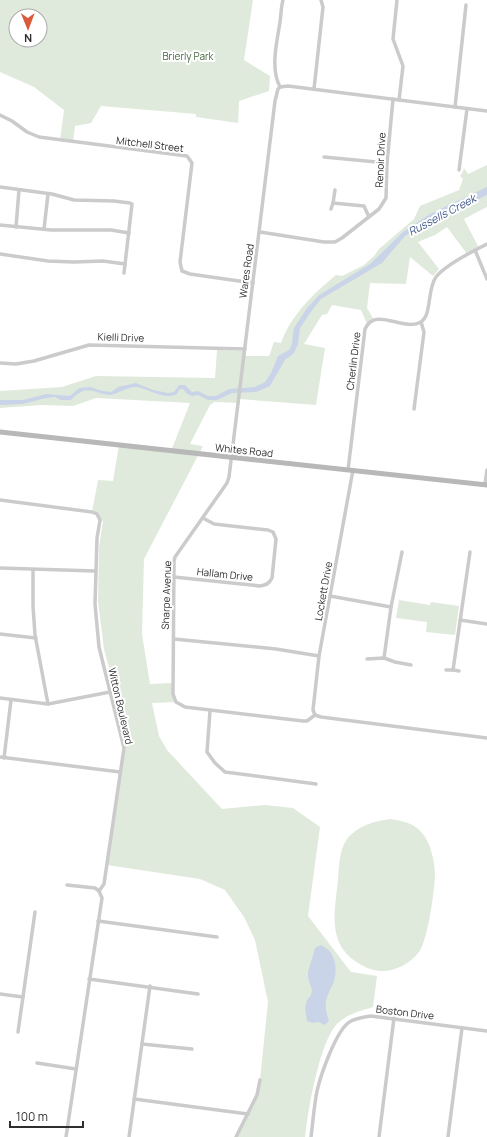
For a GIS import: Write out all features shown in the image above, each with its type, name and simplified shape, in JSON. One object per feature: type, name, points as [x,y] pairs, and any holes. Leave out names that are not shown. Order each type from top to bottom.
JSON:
[{"type":"street","points":[[283,0],[276,44],[275,67],[276,79],[280,87],[288,86],[393,98],[487,111]]},
{"type":"street","points":[[314,89],[323,7],[321,0]]},
{"type":"street","points":[[397,0],[393,39],[403,66],[399,100]]},
{"type":"street","points":[[455,107],[466,5]]},
{"type":"street","name":"Wares Road","points":[[232,458],[275,101],[278,89],[280,87]]},
{"type":"street","name":"Renoir Drive","points":[[260,232],[324,242],[335,242],[342,238],[383,204],[386,198],[387,163],[393,98]]},
{"type":"street","points":[[459,170],[467,109]]},
{"type":"street","name":"Mitchell Street","points":[[0,115],[12,121],[27,132],[39,137],[187,156],[192,163],[180,262],[182,271],[190,274],[253,283]]},
{"type":"street","points":[[324,157],[387,163]]},
{"type":"street","points":[[0,187],[48,194],[74,200],[130,203],[133,206],[124,273]]},
{"type":"street","points":[[16,227],[19,190]]},
{"type":"street","points":[[331,209],[335,190]]},
{"type":"street","points":[[44,229],[48,194]]},
{"type":"street","points":[[333,203],[364,206],[368,217]]},
{"type":"street","points":[[0,225],[44,229],[111,230],[129,233]]},
{"type":"street","points":[[414,409],[424,332],[421,322],[427,314],[431,287],[436,276],[443,270],[487,244]]},
{"type":"street","points":[[475,250],[487,279]]},
{"type":"street","points":[[0,254],[48,261],[103,261],[125,264]]},
{"type":"street","name":"Cherlin Drive","points":[[350,470],[365,329],[370,321],[378,319],[411,324],[421,322]]},
{"type":"street","name":"Kielli Drive","points":[[0,363],[16,364],[34,361],[89,345],[245,349]]},
{"type":"street","name":"Whites Road","points":[[0,432],[486,484]]},
{"type":"street","name":"Sharpe Avenue","points":[[232,458],[227,483],[175,557],[172,682],[174,698],[180,706],[197,709],[303,721],[307,721],[316,715]]},
{"type":"street","name":"Lockett Drive","points":[[316,715],[313,710],[319,656],[350,470]]},
{"type":"street","points":[[486,484],[487,470]]},
{"type":"street","name":"Witton Boulevard","points":[[0,500],[96,513],[100,520],[97,538],[95,571],[95,604],[99,647],[124,748],[104,884],[99,891],[102,898],[66,1137]]},
{"type":"street","name":"Hallam Drive","points":[[174,577],[260,586],[264,586],[270,582],[272,578],[276,539],[273,532],[268,530],[214,524],[203,518]]},
{"type":"street","points":[[384,658],[391,607],[402,552]]},
{"type":"street","points":[[453,670],[470,552]]},
{"type":"street","points":[[0,568],[95,571]]},
{"type":"street","points":[[34,570],[33,606],[36,638],[48,704]]},
{"type":"street","points":[[330,596],[391,607]]},
{"type":"street","points":[[460,620],[487,624]]},
{"type":"street","points":[[0,634],[36,638]]},
{"type":"street","points":[[174,639],[276,649],[319,656]]},
{"type":"street","points":[[367,659],[384,658],[411,665]]},
{"type":"street","points":[[446,670],[459,671]]},
{"type":"street","points":[[0,698],[48,704],[110,692]]},
{"type":"street","points":[[11,700],[2,757],[120,772]]},
{"type":"street","points":[[210,710],[207,752],[216,764],[225,772],[316,784]]},
{"type":"street","points":[[316,715],[325,718],[487,738]]},
{"type":"street","points":[[67,885],[95,888],[99,891]]},
{"type":"street","points":[[18,1032],[35,912]]},
{"type":"street","points":[[98,921],[217,937]]},
{"type":"street","points":[[89,979],[150,986],[198,994]]},
{"type":"street","points":[[129,1137],[150,986]]},
{"type":"street","points":[[0,994],[23,997]]},
{"type":"street","name":"Boston Drive","points":[[311,1137],[317,1090],[335,1040],[341,1029],[349,1022],[371,1016],[487,1031]]},
{"type":"street","points":[[379,1137],[394,1018]]},
{"type":"street","points":[[448,1137],[462,1028]]},
{"type":"street","points":[[142,1044],[192,1049]]},
{"type":"street","points":[[37,1063],[76,1068]]},
{"type":"street","points":[[236,1137],[257,1095],[260,1080]]},
{"type":"street","points":[[134,1099],[248,1114]]},
{"type":"green space","name":"Brierly Park","points":[[0,0],[253,0],[244,60],[270,76],[269,91],[239,101],[238,123],[196,117],[196,114],[101,106],[91,123],[75,126],[73,142],[60,141],[64,110],[34,87],[0,72]]},
{"type":"green space","points":[[487,165],[487,207],[464,219],[479,248],[467,254],[447,227],[435,235],[418,242],[439,269],[433,276],[410,257],[406,284],[370,283],[367,308],[374,320],[367,324],[361,310],[332,305],[327,314],[322,315],[304,344],[325,348],[316,405],[239,399],[239,403],[214,402],[210,405],[190,444],[203,446],[144,559],[142,634],[150,684],[172,683],[176,702],[152,703],[159,736],[167,750],[222,809],[265,805],[293,808],[320,827],[308,916],[351,972],[377,976],[373,1007],[354,1013],[337,1024],[325,1046],[315,1078],[305,1137],[236,1137],[257,1095],[260,1080],[268,1002],[255,940],[244,917],[225,890],[200,879],[107,865],[123,745],[112,679],[104,649],[98,601],[99,547],[103,521],[100,520],[99,516],[92,512],[98,480],[113,481],[119,445],[171,451],[190,403],[96,398],[73,406],[42,405],[0,408],[0,391],[62,387],[96,376],[215,378],[217,350],[244,351],[244,356],[269,356],[274,342],[281,343],[285,333],[297,314],[304,305],[328,282],[336,275],[342,276],[364,265],[379,249],[414,219],[420,206],[459,190],[463,179],[460,176],[464,168],[468,174]]},
{"type":"green space","points":[[399,600],[430,605],[431,602],[459,606],[455,635],[426,632],[427,622],[396,618]]},
{"type":"green space","points":[[390,819],[403,821],[415,826],[425,837],[433,857],[435,880],[428,926],[419,952],[406,964],[396,969],[380,971],[363,966],[346,953],[340,944],[337,935],[335,913],[340,859],[344,843],[351,834],[361,827],[378,821]]},
{"type":"water","name":"Russells Creek","points":[[487,187],[487,195],[405,236],[382,263],[321,299],[300,328],[298,344],[294,353],[285,360],[270,386],[256,392],[232,393],[217,400],[208,400],[198,395],[192,396],[187,394],[183,389],[180,389],[176,395],[166,396],[156,394],[142,388],[134,387],[110,395],[86,390],[80,392],[71,400],[61,400],[55,397],[23,404],[0,405],[0,400],[23,400],[46,394],[70,396],[79,388],[90,387],[111,392],[118,387],[136,383],[153,390],[168,393],[174,392],[179,385],[185,385],[192,392],[198,391],[208,396],[216,396],[229,389],[255,387],[265,382],[271,373],[278,356],[289,350],[292,344],[294,328],[307,308],[319,295],[370,264],[403,232],[430,214]]},
{"type":"water","points":[[321,945],[330,951],[336,970],[326,1004],[329,1021],[325,1025],[318,1022],[313,1023],[307,1021],[305,1008],[312,990],[308,978],[308,972],[315,948]]}]
